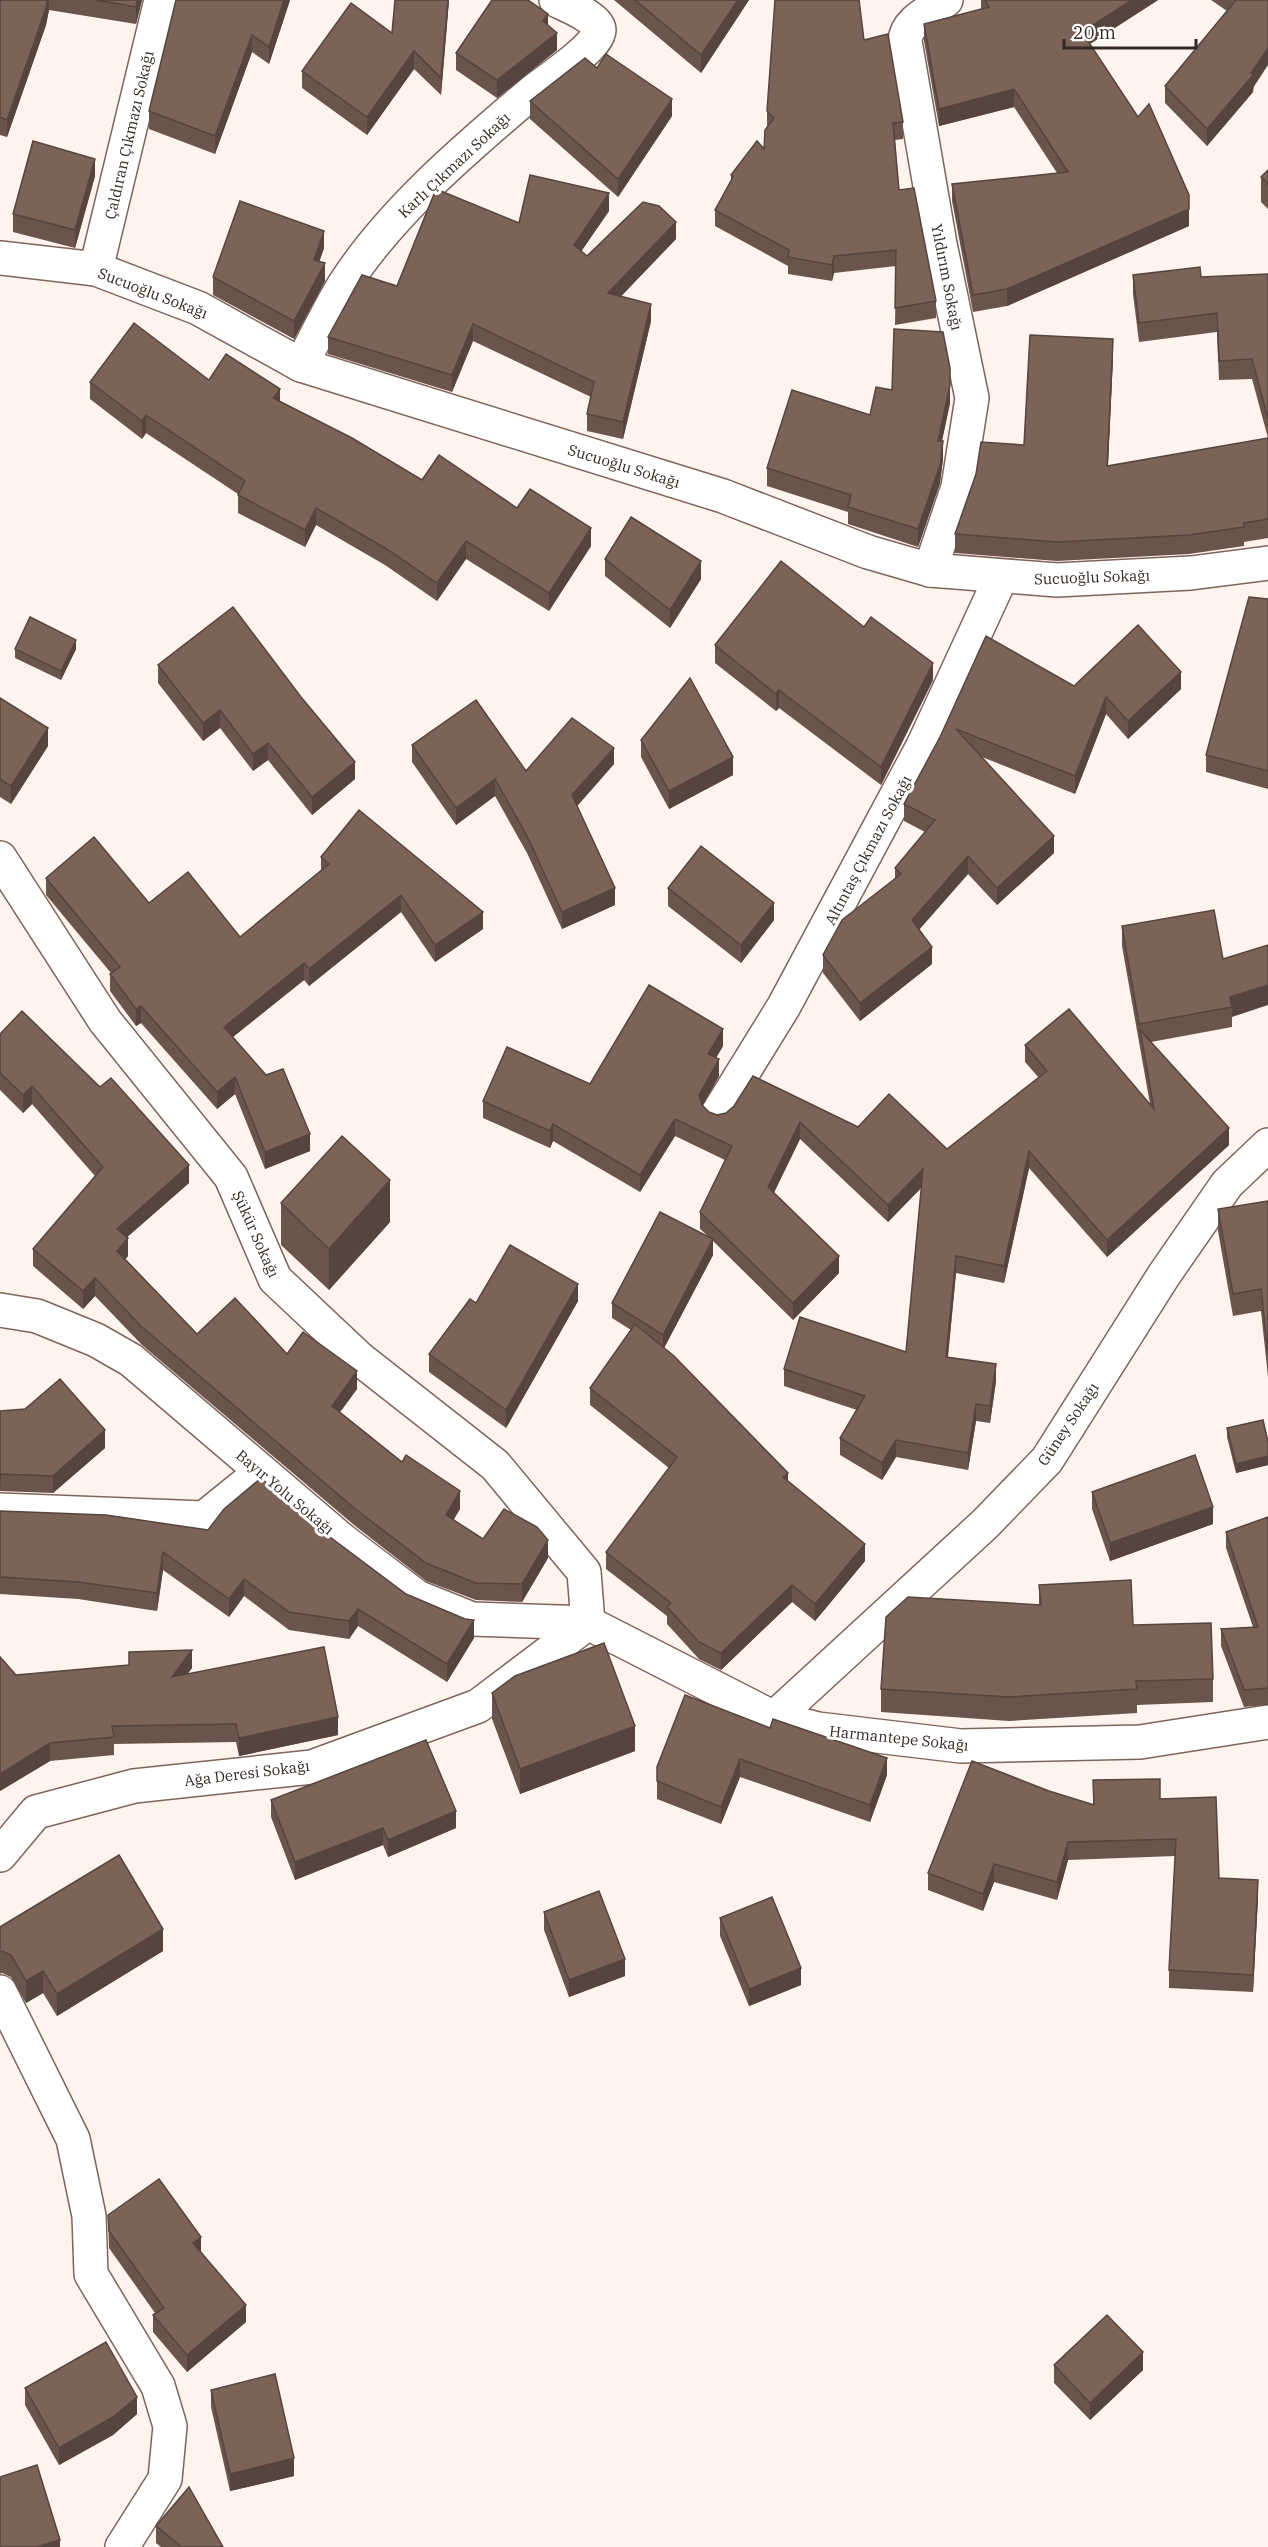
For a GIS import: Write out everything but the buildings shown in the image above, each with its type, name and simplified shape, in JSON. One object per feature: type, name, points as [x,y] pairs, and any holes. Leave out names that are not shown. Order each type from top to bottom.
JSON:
[{"type":"street","name":"Çaldıran Çıkmazı Sokağı","points":[[96,269],[161,0]]},
{"type":"street","name":"Karlı Çıkmazı Sokağı","points":[[301,365],[344,286],[386,230],[435,180],[531,94],[584,52],[598,36],[599,28],[595,20],[556,0]]},
{"type":"street","name":"Yıldırım Sokağı","points":[[930,570],[958,487],[972,398],[940,244],[905,41],[910,25],[946,0]]},
{"type":"street","name":"Sucuoğlu Sokağı","points":[[0,258],[96,269],[198,308],[301,365],[723,496],[868,552],[930,570],[1057,580],[1191,573],[1268,563]]},
{"type":"street","name":"Altıntaş Çıkmazı Sokağı","points":[[718,1113],[784,1006],[923,746],[1001,577]]},
{"type":"street","name":"Şükür Sokağı","points":[[0,858],[105,1021],[231,1177],[274,1279],[360,1359],[495,1465],[584,1572],[588,1623]]},
{"type":"street","name":"Güney Sokağı","points":[[774,1718],[985,1524],[1047,1460],[1164,1275],[1227,1184],[1268,1145]]},
{"type":"street","name":"Bayır Yolu Sokağı","points":[[0,1310],[37,1316],[96,1340],[131,1360],[342,1540],[417,1598],[472,1619],[588,1623]]},
{"type":"street","points":[[0,1510],[204,1518],[261,1472]]},
{"type":"street","name":"Harmantepe Sokağı","points":[[588,1623],[774,1718],[818,1730],[961,1746],[1140,1742],[1268,1722]]},
{"type":"street","name":"Ağa Deresi Sokağı","points":[[0,1855],[36,1812],[134,1786],[312,1767],[478,1706],[588,1623]]},
{"type":"street","points":[[0,1992],[73,2139],[89,2216],[91,2274],[158,2386],[170,2426],[165,2479],[122,2547]]}]
